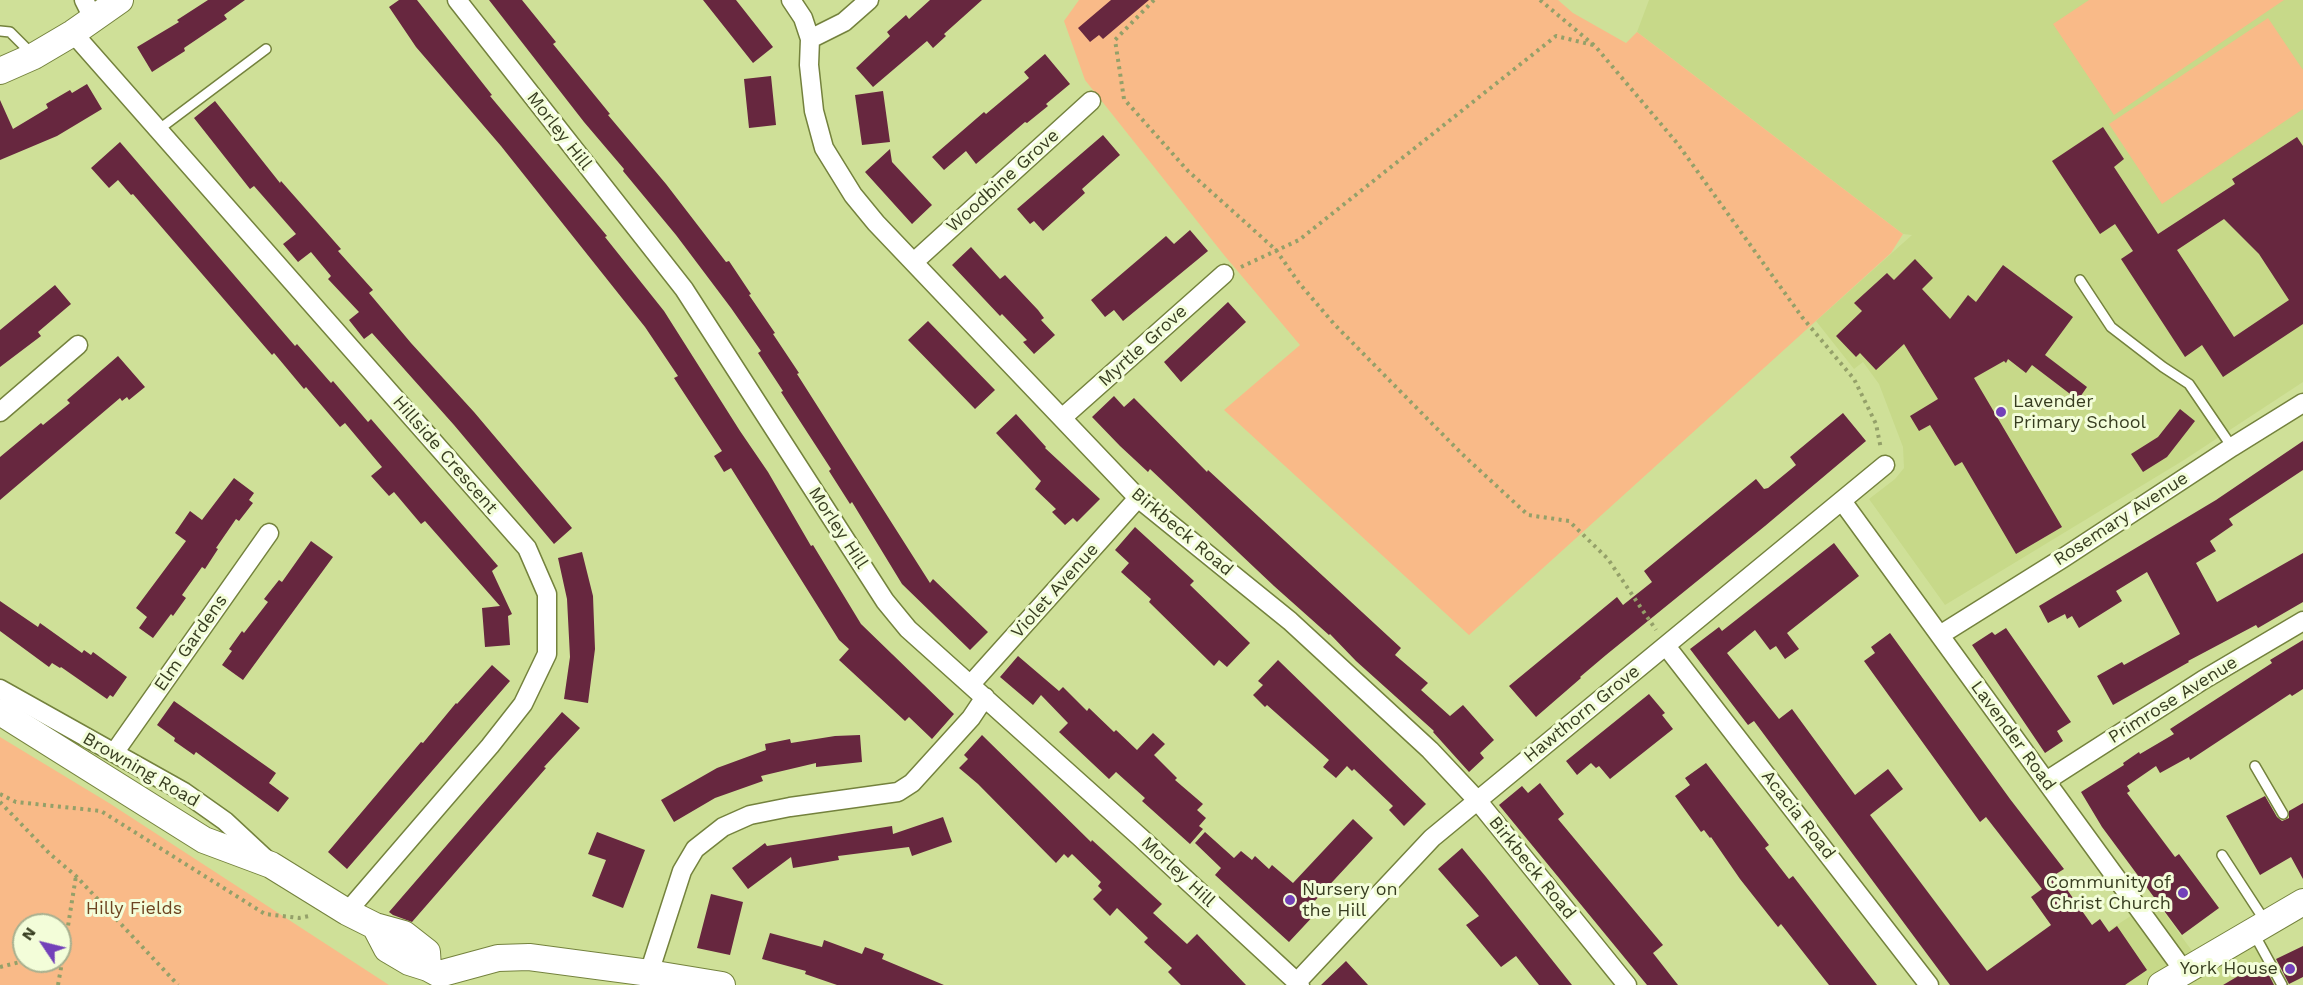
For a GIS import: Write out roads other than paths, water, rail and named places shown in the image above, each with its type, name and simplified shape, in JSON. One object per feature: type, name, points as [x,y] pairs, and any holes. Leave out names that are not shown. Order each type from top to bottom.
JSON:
[{"type":"street","points":[[0,70],[34,56],[83,17],[120,0]]},
{"type":"street","name":"Morley Hill","points":[[457,0],[684,289],[885,602],[908,629],[1298,983]]},
{"type":"street","points":[[791,0],[803,18],[810,39],[844,22],[869,0]]},
{"type":"street","name":"Hillside Crescent","points":[[83,17],[158,130],[527,548],[547,594],[547,654],[523,705],[490,746],[336,906]]},
{"type":"street","name":"Birkbeck Road","points":[[810,39],[809,65],[814,111],[824,147],[853,195],[876,223],[915,261],[1138,498],[1290,621],[1430,750],[1477,800],[1627,985]]},
{"type":"street","name":"Woodbine Grove","points":[[915,261],[1091,101]]},
{"type":"street","name":"Myrtle Grove","points":[[1062,418],[1224,274]]},
{"type":"street","points":[[0,412],[78,345]]},
{"type":"street","name":"Rosemary Avenue","points":[[1940,635],[2303,403]]},
{"type":"street","name":"Hawthorn Grove","points":[[1298,983],[1432,838],[1885,465]]},
{"type":"street","name":"Violet Avenue","points":[[971,684],[1138,498]]},
{"type":"street","name":"Lavender Road","points":[[1842,501],[2184,971]]},
{"type":"street","name":"Elm Gardens","points":[[114,753],[269,533]]},
{"type":"street","name":"Primrose Avenue","points":[[2046,782],[2203,680],[2303,621]]},
{"type":"street","name":"Acacia Road","points":[[1666,646],[1929,985]]},
{"type":"street","name":"Browning Road","points":[[0,689],[184,792],[225,821],[257,849],[271,865]]},
{"type":"street","points":[[642,976],[682,871],[695,849],[723,827],[750,815],[898,792],[912,783],[964,726],[985,697]]},
{"type":"street","name":"Browning Road","points":[[0,712],[204,840],[271,865],[379,935],[387,949],[434,976]]},
{"type":"street","points":[[2161,985],[2303,902]]},
{"type":"street","name":"Browning Road","points":[[379,935],[404,934],[427,952],[434,976]]},
{"type":"street","points":[[434,976],[498,958],[529,957],[642,976],[722,985]]},
{"type":"lane","points":[[0,31],[10,32],[34,56]]},
{"type":"lane","points":[[158,130],[266,49]]},
{"type":"lane","points":[[2080,280],[2111,327],[2189,384],[2232,447]]},
{"type":"lane","points":[[2255,766],[2283,814]]},
{"type":"lane","points":[[2222,855],[2259,926],[2282,985]]},
{"type":"place","name":"Lavender Primary School","points":[[2001,412]]},
{"type":"place","name":"Community of Christ Church","points":[[2183,893]]},
{"type":"place","name":"Nursery on the Hill","points":[[1290,900]]},
{"type":"place","name":"York House","points":[[2290,969]]},
{"type":"park label","name":"Hilly Fields","points":[[134,909]]}]
